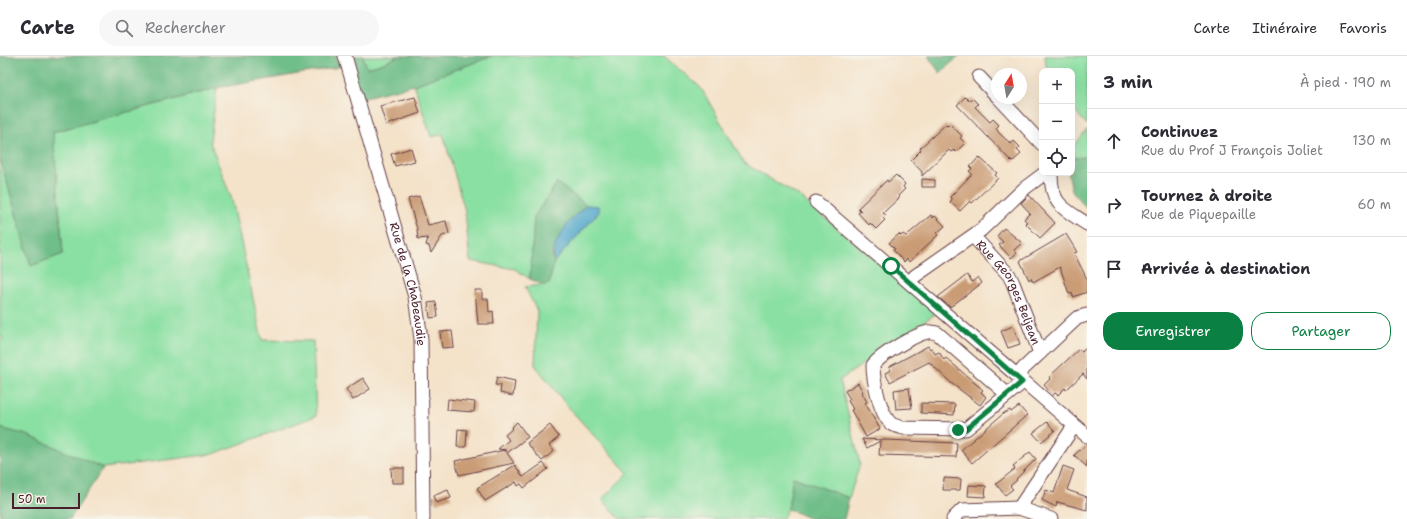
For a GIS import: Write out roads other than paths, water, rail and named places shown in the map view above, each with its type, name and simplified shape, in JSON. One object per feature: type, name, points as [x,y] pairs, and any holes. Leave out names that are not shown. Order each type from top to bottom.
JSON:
[{"type":"street","name":"Rue de la Chabeaudie","points":[[345,56],[415,297],[421,339],[423,519]]},
{"type":"street","points":[[979,77],[991,90]]},
{"type":"street","points":[[1005,104],[1039,141]]},
{"type":"street","name":"Rue Georges Beljean","points":[[915,276],[965,240],[973,236],[1025,188],[1041,176]]},
{"type":"street","points":[[1050,176],[1053,194],[1057,202],[1087,224]]},
{"type":"street","points":[[816,202],[1023,375],[1074,426],[1087,436]]},
{"type":"street","name":"Rue Georges Beljean","points":[[973,236],[1009,275],[1040,352]]},
{"type":"street","name":"Rue Georges Beljean","points":[[1007,394],[937,333],[929,332],[921,334],[886,353],[873,365],[874,381],[885,415],[893,425],[902,428],[966,429],[1007,394],[1040,352],[1077,318],[1087,315]]},
{"type":"street","points":[[1019,508],[1074,426]]},
{"type":"street","points":[[953,519],[962,510],[1019,508],[1051,519]]},
{"type":"water","points":[[586,205],[598,206],[599,212],[554,262],[555,246],[558,238],[568,223]]}]
